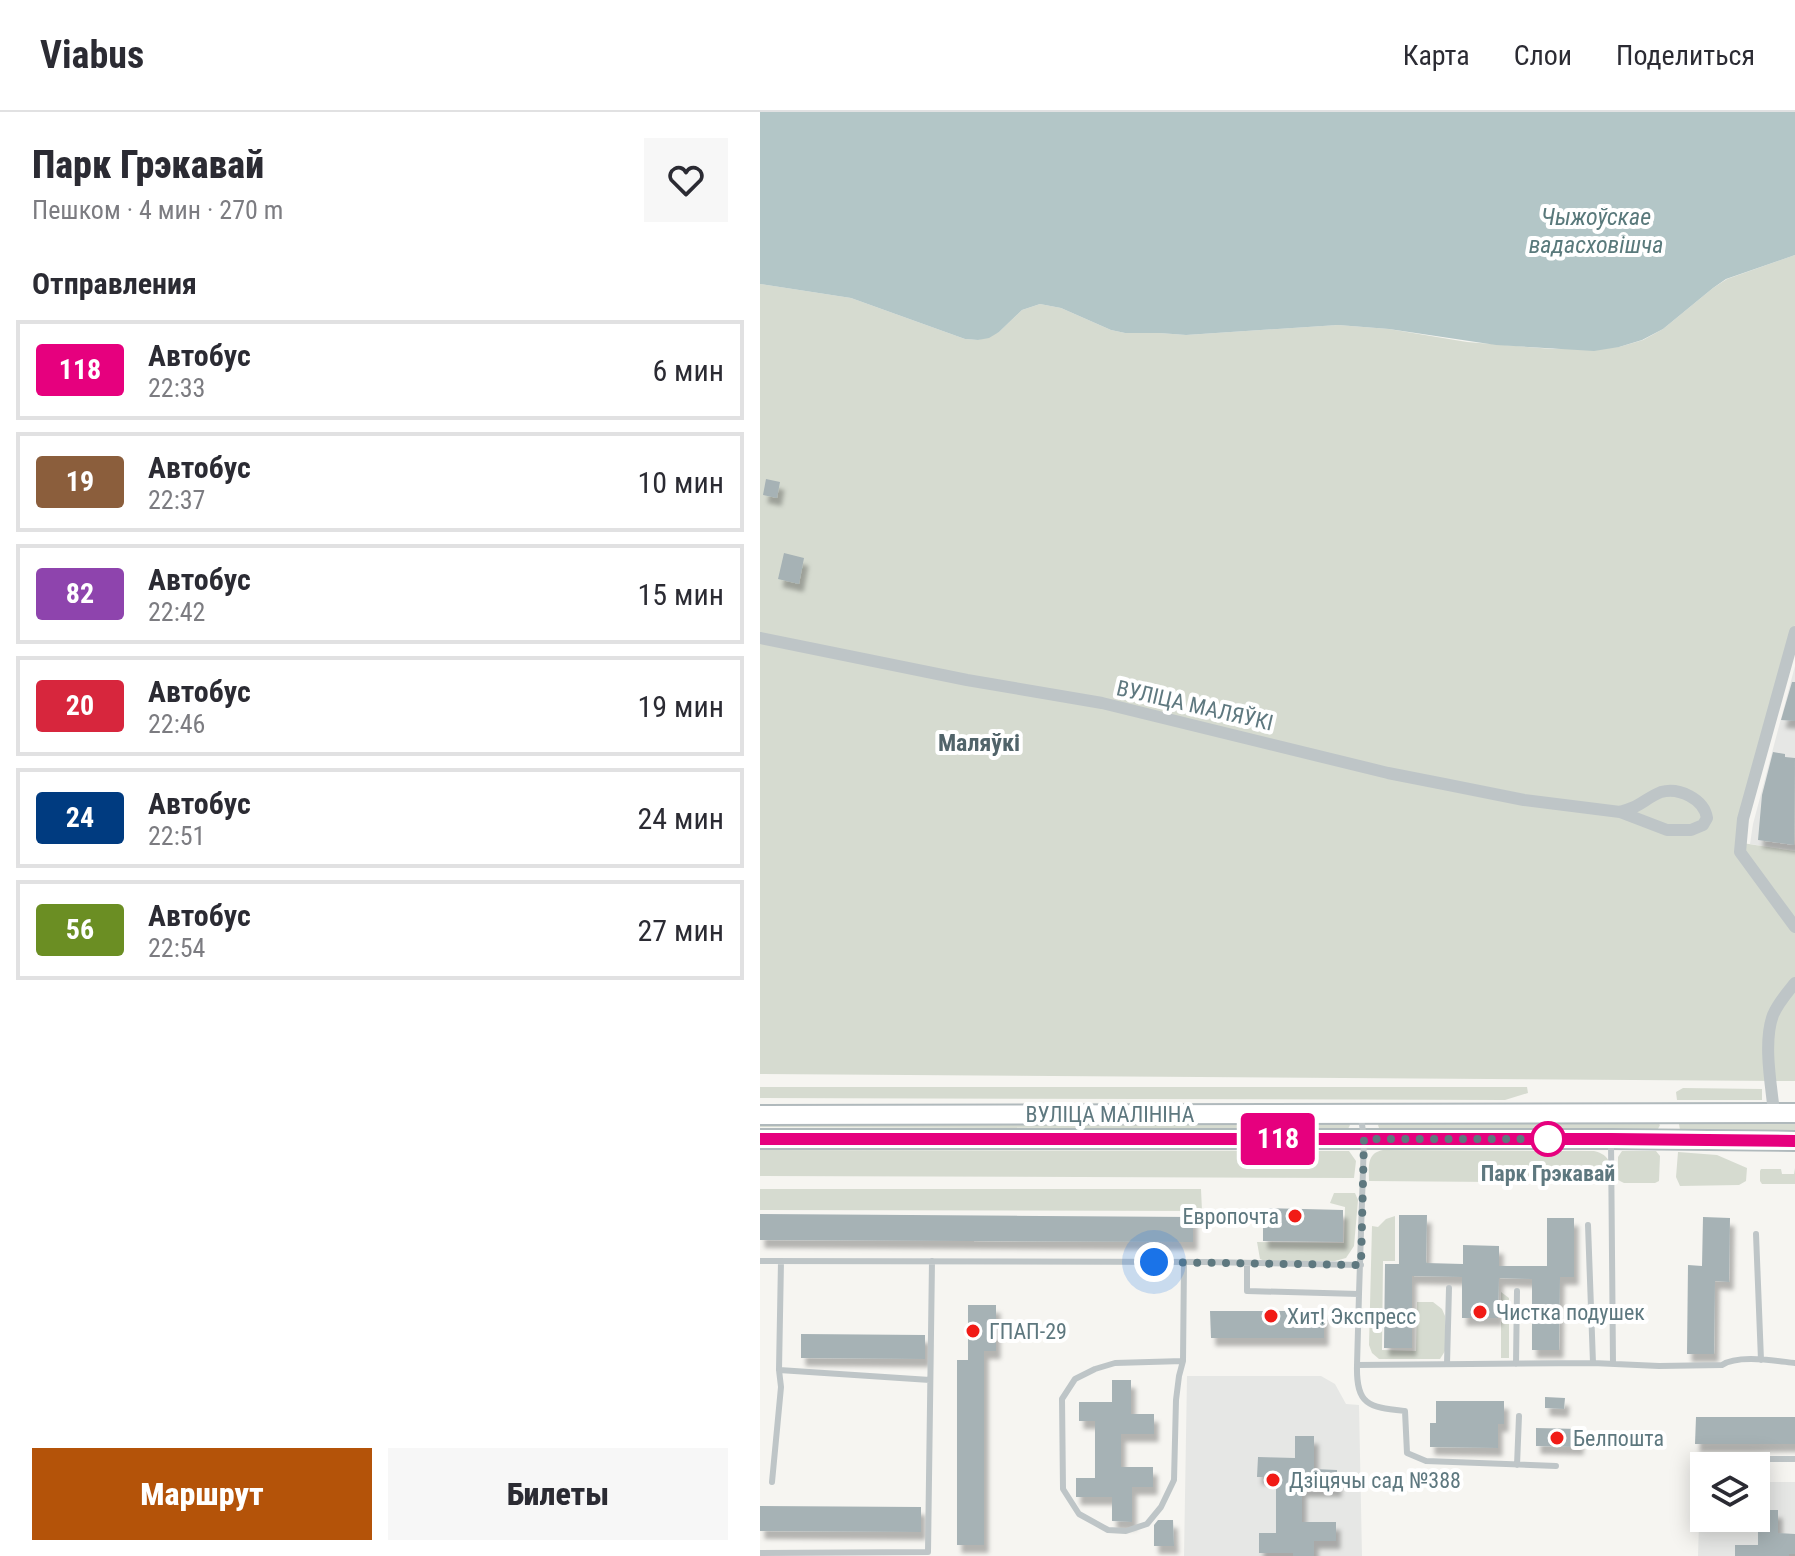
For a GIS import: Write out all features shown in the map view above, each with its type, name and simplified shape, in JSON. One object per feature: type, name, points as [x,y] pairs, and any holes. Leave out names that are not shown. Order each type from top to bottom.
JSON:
[{"type":"main road","name":"ВУЛІЦА МАЛІНІНА","points":[[760,1115],[1795,1113]]},
{"type":"main road","name":"ВУЛІЦА МАЛІНІНА","points":[[760,1139],[1795,1141]]},
{"type":"street","points":[[1795,632],[1743,819],[1740,852],[1795,927]]},
{"type":"street","name":"ВУЛІЦА МАЛЯЎКІ","points":[[760,638],[967,680],[1102,703],[1388,773],[1524,800],[1620,812],[1678,831],[1703,825],[1707,818],[1699,802],[1676,792],[1662,792],[1620,812]]},
{"type":"street","points":[[1774,1112],[1769,1036],[1773,1015],[1795,983]]},
{"type":"lane","points":[[1361,1113],[1364,1139],[1357,1385],[1363,1399],[1375,1408],[1405,1411],[1407,1453],[1426,1461],[1556,1466]]},
{"type":"lane","points":[[1611,1139],[1613,1364]]},
{"type":"lane","points":[[1588,1225],[1593,1363]]},
{"type":"lane","points":[[1756,1234],[1761,1360]]},
{"type":"lane","points":[[760,1261],[1361,1265]]},
{"type":"lane","points":[[772,1482],[781,1387],[781,1261]]},
{"type":"lane","points":[[760,1553],[928,1552],[932,1261]]},
{"type":"lane","points":[[1183,1361],[1115,1363],[1075,1379],[1062,1399],[1063,1489],[1079,1514],[1108,1530],[1126,1531],[1147,1524],[1161,1507],[1174,1480],[1176,1400],[1183,1361],[1184,1262]]},
{"type":"lane","points":[[1247,1264],[1247,1291],[1359,1294]]},
{"type":"lane","points":[[1447,1364],[1449,1288]]},
{"type":"lane","points":[[1516,1364],[1517,1291]]},
{"type":"lane","points":[[1357,1365],[1593,1363],[1659,1366],[1722,1365],[1730,1360],[1795,1363]]},
{"type":"lane","points":[[779,1370],[930,1380]]},
{"type":"lane","points":[[1517,1465],[1519,1416]]},
{"type":"lane","points":[[1770,1459],[1795,1459]]},
{"type":"shaded area","points":[[1795,255],[1795,625],[1743,820],[1742,843],[1795,851],[1795,1081],[760,1074],[760,284],[851,298],[965,339],[978,340],[999,332],[1022,310],[1040,304],[1061,308],[1125,333],[1186,335],[1338,325],[1389,329],[1467,342],[1553,349],[1619,347],[1643,340],[1663,329],[1727,279]]},
{"type":"shaded area","points":[[1795,666],[1795,851],[1750,844]]},
{"type":"shaded area","points":[[760,1087],[1527,1087],[1528,1093],[1505,1100],[760,1098]]},
{"type":"shaded area","points":[[1683,1088],[1762,1089],[1762,1100],[1677,1100],[1676,1092]]},
{"type":"shaded area","points":[[760,1120],[1350,1125],[1348,1129],[760,1127]]},
{"type":"shaded area","points":[[1380,1123],[1660,1125],[1658,1129],[1379,1128]]},
{"type":"shaded area","points":[[1679,1124],[1795,1124],[1795,1130],[1680,1130]]},
{"type":"shaded area","points":[[760,1150],[1349,1151],[1356,1161],[1354,1178],[760,1176]]},
{"type":"shaded area","points":[[1383,1150],[1594,1151],[1609,1161],[1611,1180],[1608,1183],[1369,1181],[1371,1158]]},
{"type":"shaded area","points":[[1622,1151],[1656,1151],[1660,1156],[1659,1181],[1624,1183],[1618,1180],[1618,1157]]},
{"type":"shaded area","points":[[1678,1152],[1717,1155],[1747,1168],[1746,1181],[1739,1185],[1680,1186],[1676,1177]]},
{"type":"shaded area","points":[[1795,1168],[1795,1184],[1762,1184],[1760,1181],[1761,1169],[1781,1169],[1782,1174],[1794,1174]]},
{"type":"shaded area","points":[[760,1189],[1201,1189],[1202,1211],[760,1210]]},
{"type":"shaded area","points":[[1334,1193],[1355,1193],[1358,1200],[1354,1246],[1346,1258],[1335,1261],[1260,1259],[1257,1242],[1344,1243],[1345,1207],[1330,1203]]},
{"type":"shaded area","points":[[1395,1216],[1395,1261],[1383,1261],[1382,1350],[1416,1351],[1417,1302],[1433,1302],[1445,1316],[1445,1351],[1440,1359],[1379,1359],[1369,1345],[1372,1226],[1378,1227]]},
{"type":"shaded area","points":[[1501,1292],[1509,1298],[1509,1358],[1501,1358]]},
{"type":"shaded area","name":"Дзіцячы сад №388","points":[[1187,1376],[1321,1376],[1335,1384],[1346,1404],[1359,1405],[1362,1556],[1184,1556]]},
{"type":"shaded area","points":[[1770,1482],[1795,1482],[1795,1556],[1698,1556],[1699,1532],[1770,1532]]},
{"type":"water","name":"Чыжоўскае вадасховішча","points":[[760,112],[1795,112],[1795,255],[1726,279],[1663,329],[1642,340],[1594,351],[1496,345],[1389,329],[1338,325],[1186,335],[1125,333],[1061,308],[1040,304],[1022,310],[989,338],[965,339],[851,298],[760,284]]},
{"type":"building","points":[[766,479],[780,482],[777,498],[763,495]]},
{"type":"building","points":[[784,553],[804,558],[799,584],[778,579]]},
{"type":"building","points":[[1792,682],[1795,682],[1795,721],[1781,720]]},
{"type":"building","points":[[1773,752],[1795,758],[1794,845],[1758,840],[1762,795]]},
{"type":"building","points":[[1263,1208],[1343,1210],[1343,1242],[1263,1241]]},
{"type":"building","points":[[760,1214],[1193,1217],[1193,1242],[760,1240]]},
{"type":"building","points":[[1399,1215],[1427,1215],[1426,1263],[1463,1264],[1463,1245],[1499,1246],[1499,1266],[1547,1266],[1547,1218],[1574,1218],[1574,1277],[1560,1277],[1559,1350],[1532,1350],[1532,1279],[1499,1278],[1498,1318],[1462,1318],[1462,1277],[1412,1276],[1412,1348],[1384,1348],[1385,1264],[1399,1264]]},
{"type":"building","points":[[1703,1217],[1730,1218],[1729,1282],[1715,1281],[1714,1354],[1687,1354],[1688,1265],[1702,1266]]},
{"type":"building","points":[[968,1305],[996,1305],[996,1351],[984,1351],[984,1545],[957,1545],[957,1360],[968,1360]]},
{"type":"building","points":[[1210,1311],[1324,1311],[1324,1338],[1211,1338]]},
{"type":"building","points":[[801,1334],[925,1335],[925,1359],[801,1358]]},
{"type":"building","points":[[1112,1380],[1131,1380],[1131,1414],[1154,1414],[1154,1434],[1121,1434],[1121,1467],[1153,1467],[1153,1487],[1132,1487],[1132,1522],[1112,1521],[1112,1497],[1076,1497],[1076,1478],[1095,1478],[1095,1421],[1079,1421],[1079,1402],[1112,1402]]},
{"type":"building","points":[[1545,1397],[1565,1398],[1564,1409],[1545,1408]]},
{"type":"building","points":[[1436,1401],[1504,1401],[1504,1424],[1498,1424],[1498,1448],[1430,1447],[1430,1423],[1436,1423]]},
{"type":"building","points":[[1696,1417],[1795,1417],[1795,1444],[1695,1444]]},
{"type":"building","points":[[1536,1428],[1580,1429],[1579,1447],[1536,1446]]},
{"type":"building","points":[[1295,1436],[1314,1436],[1314,1469],[1337,1470],[1337,1489],[1302,1489],[1302,1522],[1336,1522],[1336,1541],[1314,1541],[1314,1556],[1259,1553],[1259,1533],[1276,1533],[1276,1477],[1257,1477],[1258,1457],[1295,1458]]},
{"type":"building","points":[[760,1506],[921,1507],[921,1532],[760,1531]]},
{"type":"building","points":[[1770,1510],[1778,1510],[1778,1533],[1795,1534],[1795,1554],[1735,1556],[1735,1545],[1758,1545],[1758,1532],[1770,1532]]},
{"type":"building","points":[[1158,1520],[1173,1520],[1174,1546],[1154,1546],[1154,1525]]},
{"type":"bus line","name":"118","points":[[760,1139],[1795,1141]]},
{"type":"place","name":"Парк Грэкавай","points":[[1548,1139]]},
{"type":"place","name":"Европочта","points":[[1295,1216]]},
{"type":"place","name":"Чистка подушек","points":[[1480,1312]]},
{"type":"place","name":"Хит! Экспресс","points":[[1271,1316]]},
{"type":"place","name":"ГПАП-29","points":[[973,1331]]},
{"type":"place","name":"Белпошта","points":[[1557,1438]]},
{"type":"place","name":"Дзіцячы сад №388","points":[[1273,1480]]},
{"type":"district","name":"Маляўкі","points":[[979,743]]},
{"type":"route","points":[[1154,1262],[1361,1265],[1364,1139],[1548,1139]]}]
